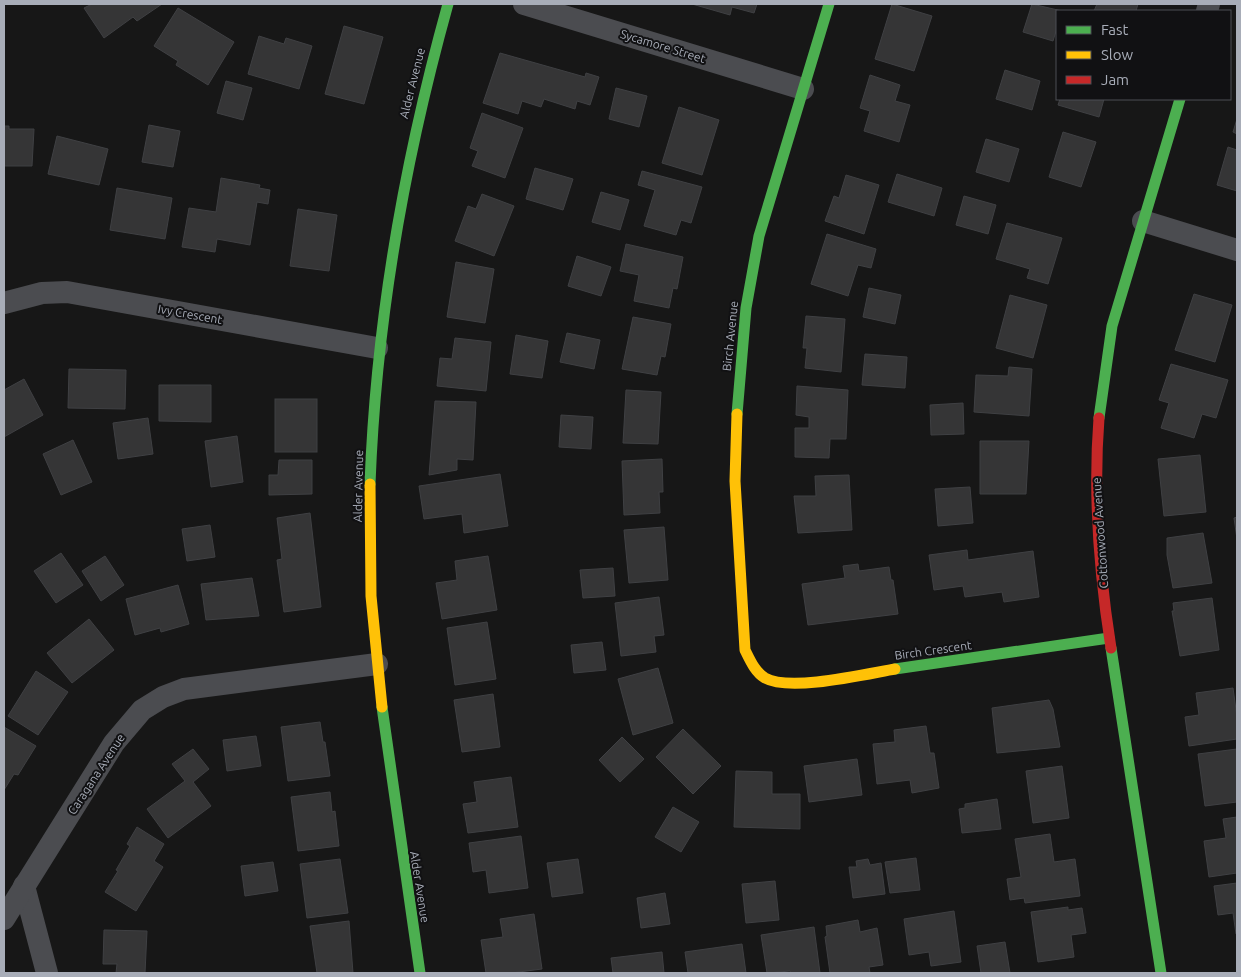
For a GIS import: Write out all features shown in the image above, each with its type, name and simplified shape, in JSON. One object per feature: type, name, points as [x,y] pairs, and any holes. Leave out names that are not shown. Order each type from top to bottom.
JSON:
[{"type":"street","name":"Alder Avenue","points":[[420,973],[400,848],[377,664],[370,578],[373,434],[377,348],[409,155],[429,67],[448,4]]},
{"type":"street","name":"Sycamore Street","points":[[524,4],[803,89]]},
{"type":"street","name":"Birch Avenue","points":[[761,677],[752,666],[745,650],[743,636],[735,481],[735,429],[746,308],[759,236],[829,4]]},
{"type":"street","name":"Cottonwood Avenue","points":[[1161,973],[1109,638],[1096,512],[1095,465],[1104,363],[1112,326],[1180,100]]},
{"type":"street","points":[[1143,221],[1237,250]]},
{"type":"street","name":"Ivy Crescent","points":[[4,303],[42,292],[67,292],[377,348]]},
{"type":"street","name":"Birch Crescent","points":[[761,677],[777,683],[801,683],[1109,638]]},
{"type":"street","name":"Caragana Avenue","points":[[4,919],[114,744],[142,710],[163,697],[184,689],[377,664]]},
{"type":"street","points":[[24,886],[47,973]]},
{"type":"building","points":[[92,4],[162,4],[137,21],[133,17],[104,38],[84,8]]},
{"type":"building","points":[[692,4],[757,4],[754,13],[732,7],[730,15]]},
{"type":"building","points":[[892,4],[932,16],[914,71],[875,59]]},
{"type":"building","points":[[1032,4],[1058,10],[1056,10],[1056,31],[1053,41],[1023,32]]},
{"type":"building","points":[[1097,4],[1138,4],[1136,10],[1094,10]]},
{"type":"building","points":[[178,8],[234,42],[208,85],[176,65],[178,61],[154,46]]},
{"type":"building","points":[[344,26],[383,37],[364,104],[325,94]]},
{"type":"building","points":[[259,36],[284,44],[286,38],[312,46],[299,89],[248,74]]},
{"type":"building","points":[[500,53],[585,77],[586,73],[599,77],[590,105],[577,101],[575,109],[544,99],[541,107],[522,101],[518,114],[483,103]]},
{"type":"building","points":[[1005,70],[1040,81],[1032,110],[996,99]]},
{"type":"building","points":[[870,75],[900,85],[895,101],[910,105],[899,142],[864,131],[870,111],[860,108]]},
{"type":"building","points":[[226,81],[252,88],[243,120],[217,113]]},
{"type":"building","points":[[616,88],[647,96],[639,127],[609,119]]},
{"type":"building","points":[[1060,100],[1104,100],[1099,117],[1058,105]]},
{"type":"building","points":[[679,107],[719,120],[702,175],[662,163]]},
{"type":"building","points":[[482,113],[523,128],[505,178],[472,166],[478,151],[470,148]]},
{"type":"building","points":[[1237,119],[1237,134],[1233,132]]},
{"type":"building","points":[[149,125],[180,131],[173,167],[142,162]]},
{"type":"building","points":[[4,126],[9,126],[9,129],[34,129],[32,166],[4,166]]},
{"type":"building","points":[[1063,132],[1096,142],[1081,187],[1049,177]]},
{"type":"building","points":[[57,136],[108,149],[99,185],[48,174]]},
{"type":"building","points":[[986,139],[1019,149],[1009,182],[976,172]]},
{"type":"building","points":[[1228,147],[1237,150],[1237,191],[1217,185]]},
{"type":"building","points":[[535,168],[573,179],[563,210],[526,199]]},
{"type":"building","points":[[642,171],[702,187],[691,223],[681,220],[676,235],[644,226],[655,190],[638,185]]},
{"type":"building","points":[[897,174],[942,188],[934,216],[888,202]]},
{"type":"building","points":[[846,175],[879,185],[864,234],[825,221],[834,196],[839,198]]},
{"type":"building","points":[[221,178],[260,185],[259,188],[270,190],[268,204],[257,202],[250,245],[217,239],[215,252],[182,247],[189,208],[216,212]]},
{"type":"building","points":[[117,188],[172,198],[165,239],[110,230]]},
{"type":"building","points":[[601,192],[629,200],[620,230],[592,222]]},
{"type":"building","points":[[482,194],[514,206],[494,256],[455,241],[468,206],[476,209]]},
{"type":"building","points":[[964,196],[996,205],[988,234],[956,225]]},
{"type":"building","points":[[298,209],[337,215],[329,271],[290,266]]},
{"type":"building","points":[[1007,223],[1062,238],[1048,284],[1027,278],[1030,269],[996,259]]},
{"type":"building","points":[[827,234],[876,249],[871,268],[858,265],[848,296],[811,284]]},
{"type":"building","points":[[626,244],[683,257],[677,289],[673,288],[669,308],[634,301],[639,275],[620,271]]},
{"type":"building","points":[[577,256],[611,267],[601,296],[568,286]]},
{"type":"building","points":[[456,262],[494,269],[485,323],[447,317]]},
{"type":"building","points":[[869,288],[901,295],[895,324],[863,317]]},
{"type":"building","points":[[1194,294],[1232,305],[1215,362],[1175,350]]},
{"type":"building","points":[[1010,295],[1047,305],[1033,358],[996,348]]},
{"type":"building","points":[[806,316],[845,319],[841,372],[805,368],[807,348],[803,348]]},
{"type":"building","points":[[633,317],[671,324],[665,357],[661,356],[657,375],[622,369]]},
{"type":"building","points":[[567,333],[600,340],[594,369],[560,362]]},
{"type":"building","points":[[516,335],[548,341],[542,378],[510,374]]},
{"type":"building","points":[[455,338],[491,342],[486,391],[437,386],[440,358],[452,359]]},
{"type":"building","points":[[865,354],[907,357],[905,388],[862,385]]},
{"type":"building","points":[[1171,364],[1228,380],[1216,418],[1202,414],[1194,438],[1161,428],[1169,403],[1159,400]]},
{"type":"building","points":[[1009,367],[1032,369],[1029,416],[974,412],[976,375],[1008,376]]},
{"type":"building","points":[[69,369],[126,370],[125,409],[68,408]]},
{"type":"building","points":[[24,379],[43,415],[4,437],[4,390]]},
{"type":"building","points":[[159,385],[211,385],[211,422],[159,421]]},
{"type":"building","points":[[797,386],[848,390],[846,439],[830,439],[829,458],[795,457],[795,428],[809,428],[809,417],[796,415]]},
{"type":"building","points":[[626,390],[661,392],[658,444],[623,443]]},
{"type":"building","points":[[275,399],[317,399],[317,452],[275,452]]},
{"type":"building","points":[[435,401],[476,402],[473,460],[457,459],[457,470],[429,475]]},
{"type":"building","points":[[963,403],[964,434],[931,435],[930,405]]},
{"type":"building","points":[[561,415],[593,417],[591,449],[559,447]]},
{"type":"building","points":[[148,418],[153,454],[118,459],[113,423]]},
{"type":"building","points":[[237,436],[243,482],[211,487],[205,441]]},
{"type":"building","points":[[73,440],[92,482],[61,495],[43,454]]},
{"type":"building","points":[[980,441],[1029,441],[1026,494],[980,494]]},
{"type":"building","points":[[1200,455],[1206,512],[1164,516],[1158,459]]},
{"type":"building","points":[[662,459],[663,492],[659,492],[660,513],[624,515],[622,461]]},
{"type":"building","points":[[279,460],[312,460],[312,494],[269,495],[269,475],[278,475]]},
{"type":"building","points":[[500,474],[508,526],[464,533],[462,514],[424,519],[419,486]]},
{"type":"building","points":[[849,475],[852,530],[798,533],[794,496],[816,496],[815,476]]},
{"type":"building","points":[[970,487],[973,523],[938,526],[935,489]]},
{"type":"building","points":[[310,513],[321,607],[284,612],[277,560],[282,559],[277,518]]},
{"type":"building","points":[[1237,517],[1237,539],[1234,518]]},
{"type":"building","points":[[210,525],[215,557],[187,561],[182,529]]},
{"type":"building","points":[[664,527],[668,580],[629,583],[624,530]]},
{"type":"building","points":[[1203,533],[1212,583],[1173,588],[1167,555],[1167,538]]},
{"type":"building","points":[[967,550],[968,560],[1033,551],[1039,597],[1004,602],[1002,592],[965,597],[963,586],[934,590],[929,555]]},
{"type":"building","points":[[61,553],[83,585],[56,603],[34,571]]},
{"type":"building","points":[[105,556],[124,585],[101,601],[82,571]]},
{"type":"building","points":[[488,556],[497,610],[442,619],[436,583],[457,580],[455,561]]},
{"type":"building","points":[[858,564],[859,571],[889,567],[898,614],[808,625],[802,584],[845,578],[843,566]]},
{"type":"building","points":[[613,568],[615,596],[583,598],[580,570]]},
{"type":"building","points":[[252,578],[259,616],[206,620],[201,584]]},
{"type":"building","points":[[178,585],[189,624],[161,632],[160,628],[135,635],[126,599]]},
{"type":"building","points":[[659,597],[664,635],[654,636],[656,652],[621,656],[615,603]]},
{"type":"building","points":[[1212,598],[1219,650],[1180,656],[1172,611],[1174,611],[1173,603]]},
{"type":"building","points":[[89,619],[114,650],[72,683],[47,653]]},
{"type":"building","points":[[487,622],[496,679],[455,685],[447,628]]},
{"type":"building","points":[[602,642],[606,670],[574,673],[571,645]]},
{"type":"building","points":[[658,668],[673,723],[633,735],[618,679]]},
{"type":"building","points":[[36,671],[68,692],[38,735],[8,716]]},
{"type":"building","points":[[1233,688],[1237,717],[1237,739],[1189,746],[1185,717],[1199,715],[1196,693]]},
{"type":"building","points":[[493,694],[500,747],[462,752],[454,700]]},
{"type":"building","points":[[1049,700],[1053,709],[1060,747],[997,753],[992,708]]},
{"type":"building","points":[[320,722],[330,776],[288,781],[281,727]]},
{"type":"building","points":[[926,726],[930,753],[934,753],[939,788],[912,793],[910,780],[877,784],[873,744],[895,742],[894,730]]},
{"type":"building","points":[[4,727],[36,746],[18,775],[14,774],[4,790]]},
{"type":"building","points":[[683,729],[721,766],[693,794],[656,757]]},
{"type":"building","points":[[256,736],[261,766],[227,771],[223,740]]},
{"type":"building","points":[[622,737],[644,759],[620,782],[599,760]]},
{"type":"building","points":[[193,749],[209,769],[193,782],[211,806],[168,838],[147,809],[185,781],[172,764]]},
{"type":"building","points":[[1237,749],[1237,802],[1205,806],[1198,754]]},
{"type":"building","points":[[857,759],[862,795],[809,802],[804,766]]},
{"type":"building","points":[[1062,766],[1069,818],[1033,823],[1026,771]]},
{"type":"building","points":[[736,771],[772,772],[772,794],[800,794],[800,829],[734,827]]},
{"type":"building","points":[[511,777],[518,827],[468,833],[463,804],[477,802],[474,782]]},
{"type":"building","points":[[330,792],[332,812],[335,811],[339,846],[298,851],[291,797]]},
{"type":"building","points":[[997,799],[1001,829],[962,833],[959,809],[965,808],[965,804]]},
{"type":"building","points":[[673,807],[699,822],[681,852],[655,837]]},
{"type":"building","points":[[1237,817],[1237,873],[1209,877],[1204,841],[1226,838],[1223,819]]},
{"type":"building","points":[[137,827],[164,844],[154,861],[163,867],[136,911],[105,892],[118,871],[116,870],[130,846],[127,844]]},
{"type":"building","points":[[1050,834],[1054,862],[1075,859],[1080,896],[1025,903],[1024,898],[1010,900],[1007,879],[1021,877],[1015,839]]},
{"type":"building","points":[[521,836],[528,888],[489,893],[486,870],[473,872],[469,843]]},
{"type":"building","points":[[916,858],[920,890],[890,893],[885,862]]},
{"type":"building","points":[[340,859],[348,913],[307,918],[300,864]]},
{"type":"building","points":[[578,859],[583,893],[552,897],[547,863]]},
{"type":"building","points":[[868,859],[870,865],[881,863],[885,894],[853,898],[849,867],[857,867],[856,861]]},
{"type":"building","points":[[273,862],[278,891],[245,896],[241,866]]},
{"type":"building","points":[[775,881],[779,920],[746,923],[742,884]]},
{"type":"building","points":[[1237,883],[1236,934],[1233,913],[1218,915],[1214,886]]},
{"type":"building","points":[[665,893],[670,924],[641,928],[637,898]]},
{"type":"building","points":[[1068,907],[1068,910],[1082,908],[1086,933],[1071,935],[1074,957],[1038,962],[1031,912]]},
{"type":"building","points":[[954,911],[961,962],[931,966],[929,952],[909,955],[904,919]]},
{"type":"building","points":[[534,914],[542,969],[511,973],[486,973],[481,940],[503,937],[500,919]]},
{"type":"building","points":[[858,920],[860,932],[877,928],[883,965],[869,967],[870,973],[830,973],[825,937],[827,936],[826,926]]},
{"type":"building","points":[[349,921],[353,973],[317,973],[310,926]]},
{"type":"building","points":[[814,927],[820,973],[791,973],[790,971],[767,973],[761,935]]},
{"type":"building","points":[[104,930],[147,931],[145,973],[116,973],[117,964],[103,964]]},
{"type":"building","points":[[1005,942],[1010,973],[981,973],[977,946]]},
{"type":"building","points":[[742,944],[746,973],[688,973],[685,952]]},
{"type":"building","points":[[662,952],[664,973],[613,973],[611,958]]},
{"type":"traffic: fast","points":[[370,484],[379,362],[395,242],[418,123],[448,4]]},
{"type":"traffic: fast","points":[[737,414],[746,308],[759,236],[829,4]]},
{"type":"traffic: fast","points":[[1099,418],[1112,326],[1180,100]]},
{"type":"traffic: fast","points":[[895,669],[1109,638]]},
{"type":"traffic: fast","points":[[1111,648],[1161,973]]},
{"type":"traffic: fast","points":[[382,707],[420,973]]},
{"type":"traffic: slow","points":[[737,414],[735,481],[745,650],[753,666],[765,678],[777,682],[792,683],[828,681],[895,669]]},
{"type":"traffic: slow","points":[[370,484],[371,596],[382,707]]},
{"type":"traffic: jam","points":[[1099,418],[1097,447],[1098,533],[1103,591],[1111,648]]}]
